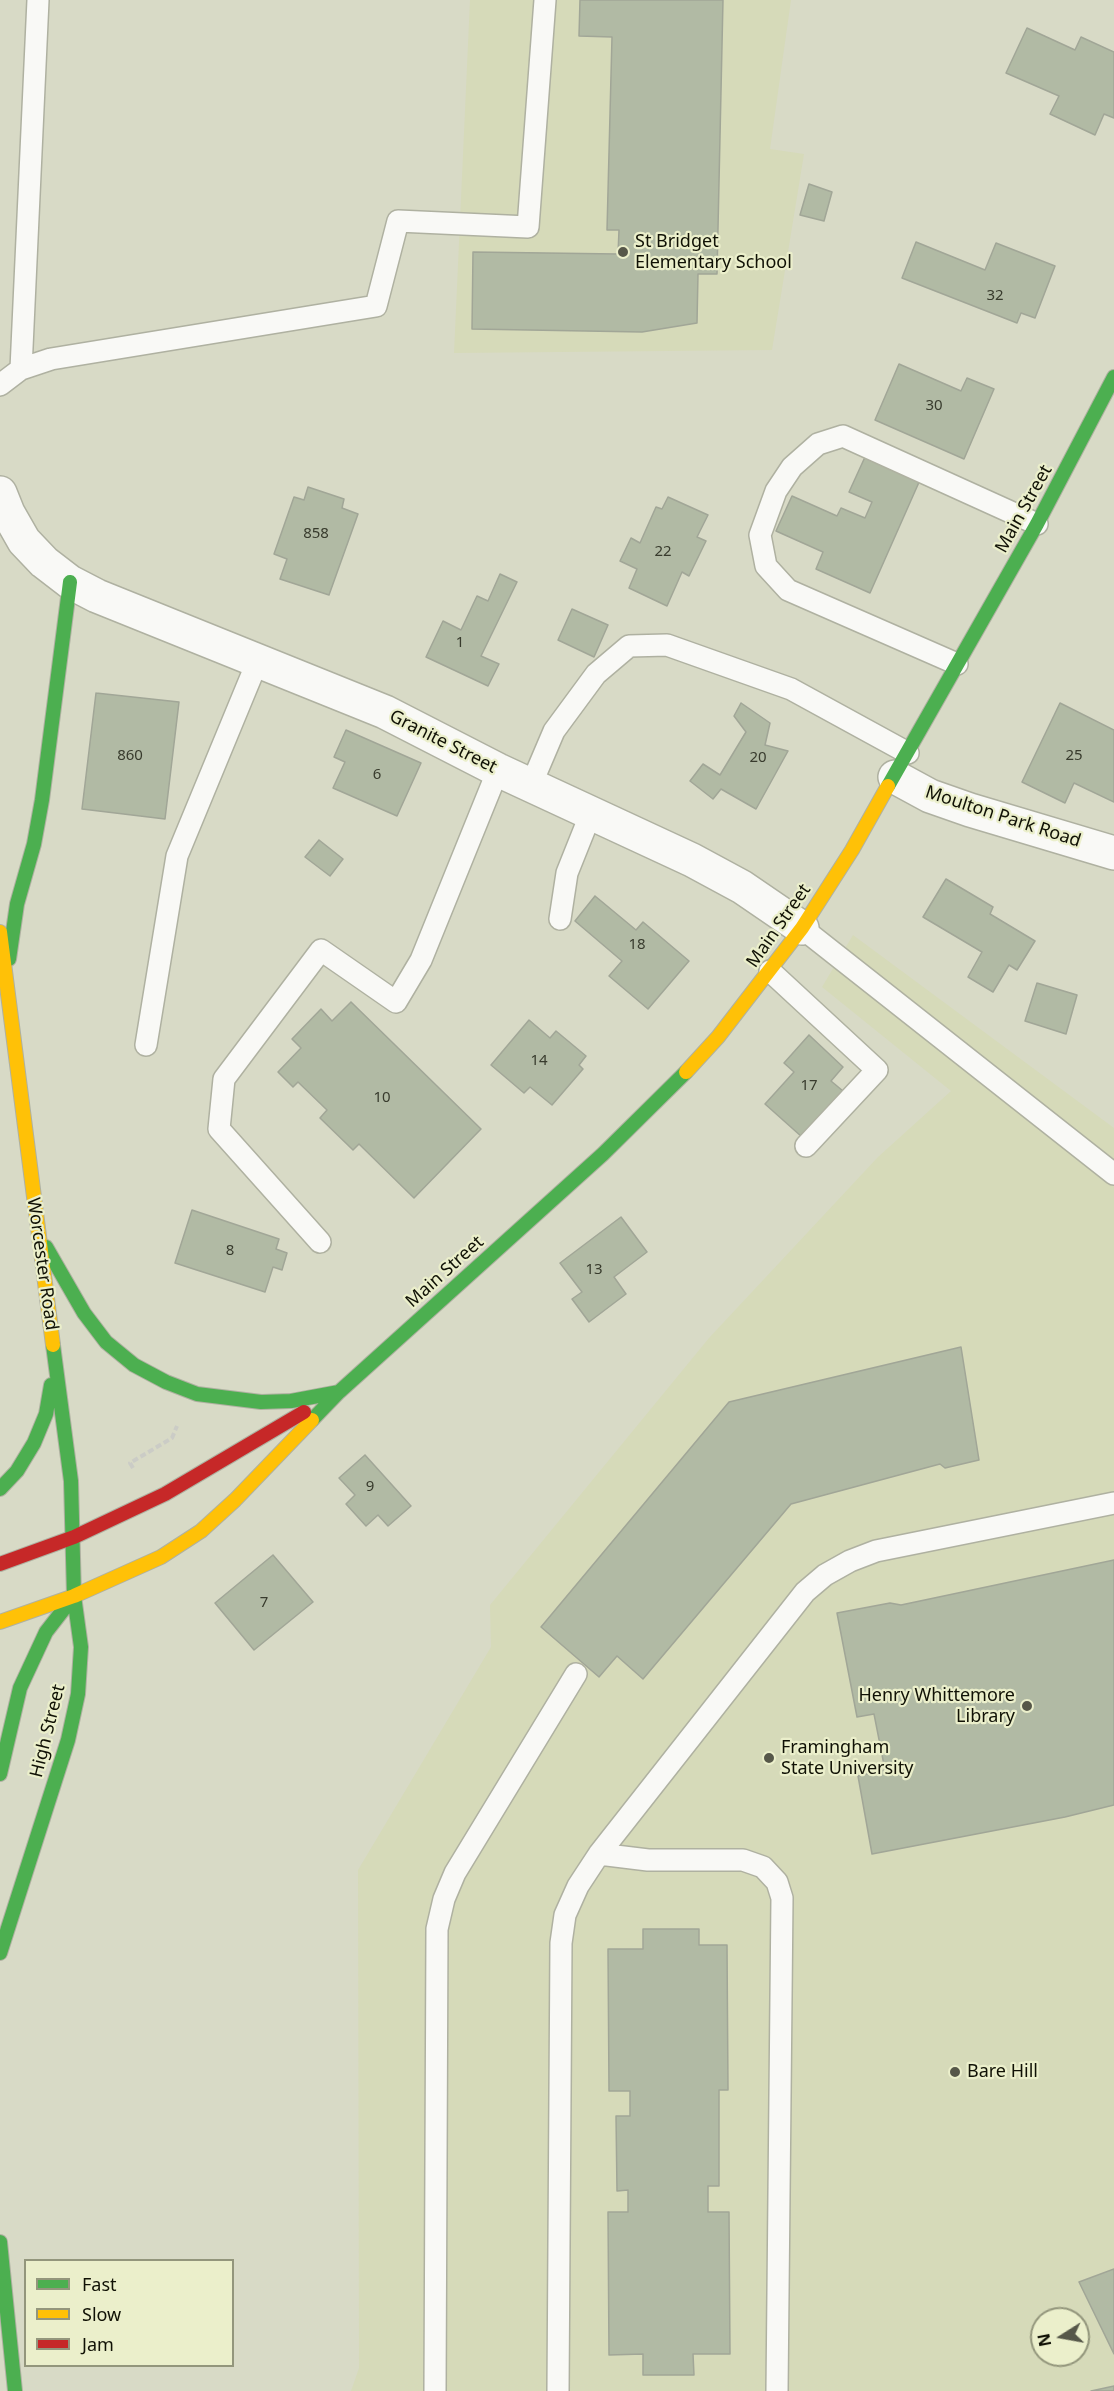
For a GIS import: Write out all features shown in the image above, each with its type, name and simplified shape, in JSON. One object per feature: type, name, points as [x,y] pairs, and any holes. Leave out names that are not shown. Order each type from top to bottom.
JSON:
[{"type":"main road","name":"Main Street","points":[[0,1622],[74,1596],[161,1557],[201,1530],[235,1500],[339,1392],[662,1098],[718,1037],[802,928],[901,765],[1037,524],[1114,377]]},
{"type":"main road","points":[[7,997],[10,942],[42,801],[70,582]]},
{"type":"main road","name":"Worcester Road","points":[[0,932],[36,1229],[71,1481],[74,1596]]},
{"type":"main road","points":[[36,1229],[64,1281],[106,1342],[134,1365],[166,1382],[197,1394],[231,1400],[291,1401],[339,1392]]},
{"type":"main road","points":[[0,1489],[17,1471],[34,1443],[46,1414],[55,1360]]},
{"type":"main road","name":"Main Street","points":[[0,1564],[74,1537],[165,1494],[339,1392]]},
{"type":"main road","name":"High Street","points":[[0,1774],[20,1688],[46,1632],[74,1596]]},
{"type":"main road","name":"High Street","points":[[0,1953],[68,1740],[78,1694],[81,1647],[74,1596]]},
{"type":"main road","points":[[0,2242],[15,2391]]},
{"type":"street","points":[[0,493],[24,541],[44,562],[70,582]]},
{"type":"street","name":"Granite Street","points":[[70,582],[97,596],[385,712],[498,770],[702,865],[742,887],[802,928]]},
{"type":"street","name":"Moulton Park Road","points":[[901,765],[930,796],[1114,853]]},
{"type":"lane","points":[[21,369],[38,0]]},
{"type":"lane","points":[[0,385],[21,369],[51,359],[376,306],[398,221],[528,227],[545,0]]},
{"type":"lane","points":[[957,664],[788,590],[766,566],[760,535],[776,491],[792,467],[818,444],[843,436],[1037,524]]},
{"type":"lane","points":[[531,785],[554,730],[596,674],[629,646],[667,645],[791,689],[901,765]]},
{"type":"lane","points":[[146,1045],[177,856],[258,660]]},
{"type":"lane","points":[[320,1242],[219,1129],[224,1079],[321,950],[396,1002],[421,960],[498,770]]},
{"type":"lane","points":[[560,919],[567,873],[591,813]]},
{"type":"lane","points":[[802,928],[1114,1173]]},
{"type":"lane","points":[[770,971],[877,1070],[806,1146]]},
{"type":"lane","points":[[558,2391],[561,1943],[565,1915],[578,1886],[599,1854],[805,1592],[825,1575],[850,1561],[876,1551],[1114,1503]]},
{"type":"lane","points":[[435,2391],[438,1929],[444,1899],[455,1873],[576,1674]]},
{"type":"lane","points":[[599,1854],[648,1860],[742,1860],[763,1867],[777,1882],[782,1898],[777,2391]]},
{"type":"path","points":[[136,1474],[130,1463],[172,1438],[178,1422]]},
{"type":"shaded area","name":"St Bridget Elementary School","points":[[470,0],[791,0],[770,149],[804,154],[772,350],[454,353]]},
{"type":"shaded area","name":"Framingham State University","points":[[853,935],[1114,1128],[1114,2391],[351,2391],[359,2368],[358,1870],[491,1647],[490,1605],[709,1338],[878,1157],[951,1091],[822,987]]},
{"type":"building","points":[[580,0],[723,0],[717,274],[698,274],[697,323],[642,332],[472,329],[473,252],[618,254],[619,230],[607,230],[612,37],[579,36]]},
{"type":"building","points":[[1027,28],[1075,50],[1081,37],[1114,52],[1114,118],[1104,114],[1095,135],[1050,114],[1059,96],[1006,73]]},
{"type":"building","points":[[809,184],[832,192],[824,221],[800,215]]},
{"type":"building","points":[[916,242],[985,270],[996,243],[1055,266],[1035,318],[1021,313],[1017,323],[902,278]]},
{"type":"building","points":[[899,364],[961,391],[967,378],[994,389],[964,459],[875,420]]},
{"type":"building","points":[[865,457],[920,480],[870,593],[816,569],[823,552],[776,531],[792,496],[837,516],[841,508],[865,518],[872,502],[849,492]]},
{"type":"building","points":[[308,487],[344,499],[342,508],[358,514],[329,595],[280,579],[287,559],[274,554],[294,497],[304,500]]},
{"type":"building","points":[[668,497],[708,515],[697,537],[706,541],[689,576],[682,572],[667,606],[629,588],[637,569],[620,561],[631,538],[640,543],[656,507],[662,509]]},
{"type":"building","points":[[500,574],[517,582],[481,656],[499,664],[488,686],[426,657],[443,621],[461,630],[477,596],[488,601]]},
{"type":"building","points":[[572,609],[608,625],[594,657],[558,640]]},
{"type":"building","points":[[96,693],[179,702],[165,819],[82,809]]},
{"type":"building","points":[[741,703],[770,723],[765,745],[788,751],[756,809],[721,789],[713,799],[690,781],[703,764],[720,775],[746,732],[734,716]]},
{"type":"building","points":[[1060,703],[1114,730],[1114,802],[1074,783],[1065,803],[1022,782]]},
{"type":"building","points":[[346,730],[421,763],[397,816],[333,788],[345,762],[334,757]]},
{"type":"building","points":[[319,840],[343,859],[330,876],[305,857]]},
{"type":"building","points":[[946,879],[993,907],[990,914],[1035,941],[1017,970],[1009,965],[993,992],[968,977],[982,952],[923,917]]},
{"type":"building","points":[[595,896],[636,930],[643,922],[689,961],[648,1009],[609,976],[622,961],[575,921]]},
{"type":"building","points":[[1037,983],[1077,995],[1066,1034],[1025,1021]]},
{"type":"building","points":[[351,1002],[481,1129],[414,1198],[359,1144],[353,1150],[320,1118],[327,1110],[298,1082],[293,1087],[278,1072],[301,1048],[292,1039],[321,1009],[332,1021]]},
{"type":"building","points":[[529,1020],[550,1038],[556,1031],[586,1056],[579,1065],[583,1069],[552,1105],[530,1087],[524,1093],[491,1065]]},
{"type":"building","points":[[809,1035],[843,1067],[831,1081],[843,1091],[802,1137],[765,1104],[794,1072],[784,1063]]},
{"type":"building","points":[[192,1210],[279,1239],[276,1249],[287,1253],[282,1270],[273,1267],[265,1292],[175,1263]]},
{"type":"building","points":[[621,1217],[647,1252],[614,1277],[626,1294],[589,1322],[572,1299],[582,1292],[560,1263]]},
{"type":"building","points":[[961,1347],[979,1460],[945,1468],[940,1464],[791,1504],[643,1679],[617,1656],[599,1677],[541,1627],[729,1402]]},
{"type":"building","points":[[365,1455],[411,1506],[388,1526],[378,1515],[366,1526],[346,1504],[355,1495],[339,1478]]},
{"type":"building","points":[[273,1555],[313,1602],[254,1650],[215,1603]]},
{"type":"building","points":[[1114,1560],[1114,1805],[1065,1817],[872,1854],[858,1776],[885,1770],[874,1714],[857,1717],[837,1613],[890,1603],[901,1605]]},
{"type":"building","points":[[643,1929],[699,1929],[699,1945],[727,1945],[728,2090],[719,2090],[719,2186],[708,2186],[708,2212],[729,2212],[730,2354],[693,2354],[694,2375],[643,2375],[643,2354],[609,2355],[608,2212],[628,2212],[628,2190],[617,2191],[616,2116],[630,2116],[630,2091],[609,2091],[608,1949],[643,1949]]},
{"type":"building","points":[[1114,2269],[1114,2354],[1079,2282]]},
{"type":"building","points":[[1114,2386],[1114,2391],[1091,2391]]},
{"type":"traffic: fast","points":[[888,786],[1037,524],[1114,377]]},
{"type":"traffic: fast","points":[[9,959],[17,904],[34,844],[42,800],[70,582]]},
{"type":"traffic: fast","points":[[312,1420],[339,1392],[603,1154],[686,1072]]},
{"type":"traffic: fast","points":[[46,1247],[84,1313],[106,1342],[134,1365],[166,1382],[197,1394],[261,1402],[291,1401],[339,1392]]},
{"type":"traffic: fast","points":[[0,1953],[68,1740],[78,1694],[81,1647],[74,1596],[71,1481],[53,1345]]},
{"type":"traffic: fast","points":[[0,1489],[17,1471],[34,1443],[46,1414],[51,1385]]},
{"type":"traffic: fast","points":[[0,1774],[20,1688],[46,1632],[74,1596]]},
{"type":"traffic: fast","points":[[0,2242],[15,2391]]},
{"type":"traffic: slow","points":[[686,1072],[718,1037],[802,928],[852,850],[888,786]]},
{"type":"traffic: slow","points":[[0,932],[53,1345]]},
{"type":"traffic: slow","points":[[0,1622],[74,1596],[161,1557],[201,1531],[235,1500],[312,1420]]},
{"type":"traffic: jam","points":[[0,1564],[74,1537],[165,1494],[304,1412]]},
{"type":"place","name":"St Bridget Elementary School","points":[[623,252]]},
{"type":"place","name":"Henry Whittemore Library","points":[[1027,1706]]},
{"type":"place","name":"Framingham State University","points":[[769,1758]]},
{"type":"place","name":"Bare Hill","points":[[955,2072]]}]
